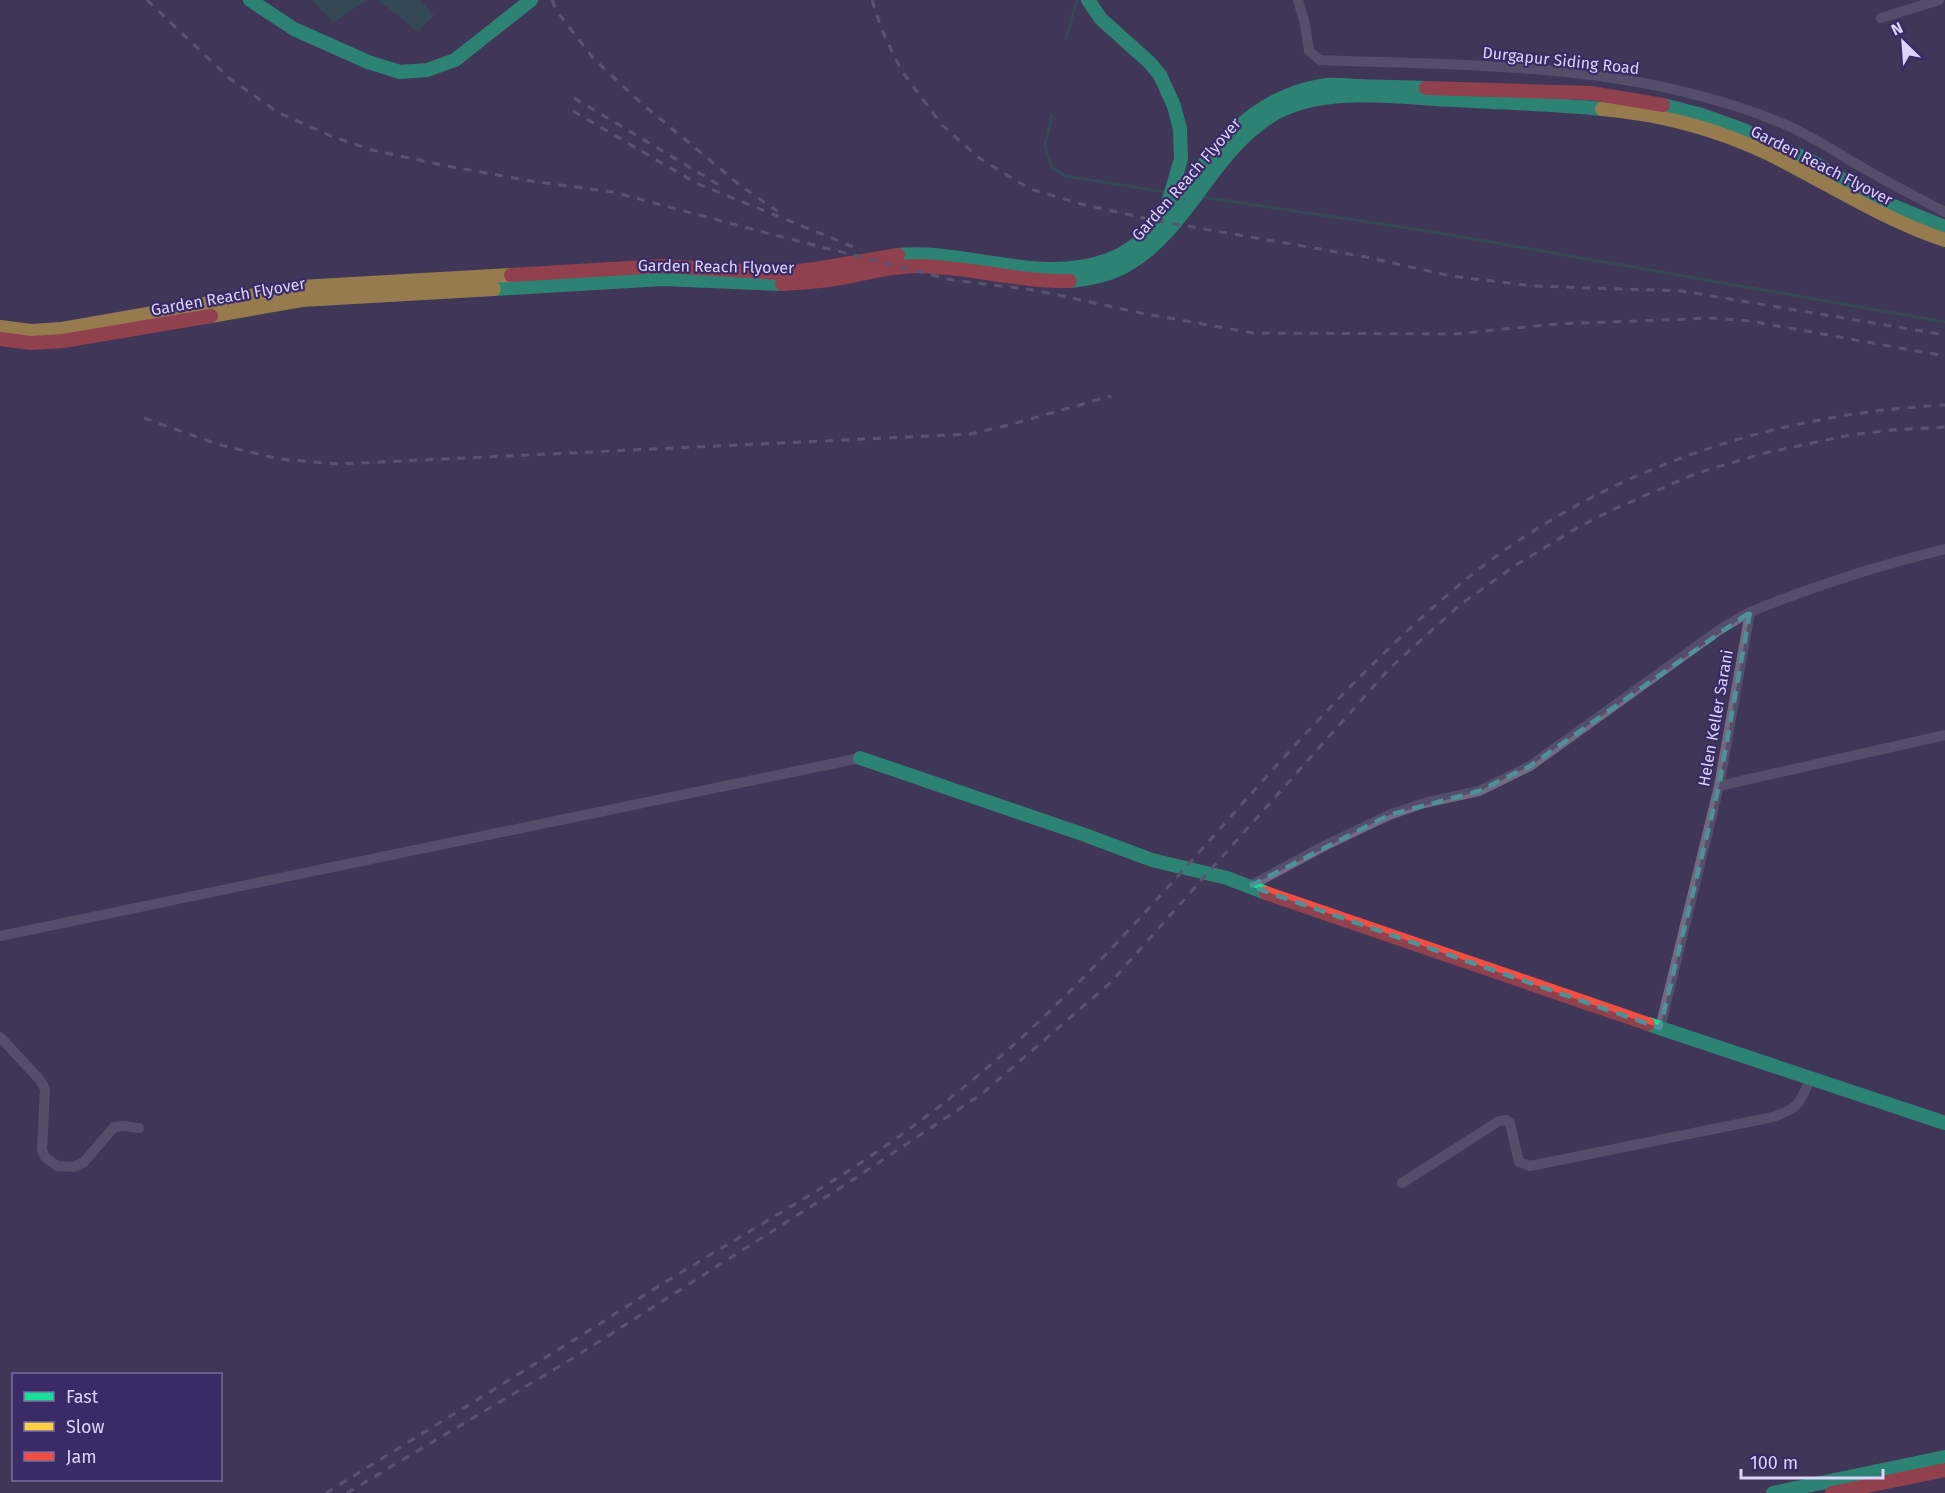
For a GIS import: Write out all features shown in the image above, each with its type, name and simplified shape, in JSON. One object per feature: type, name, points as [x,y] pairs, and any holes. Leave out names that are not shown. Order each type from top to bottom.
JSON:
[{"type":"main road","points":[[250,0],[294,29],[369,62],[400,72],[427,70],[455,60],[531,0]]},
{"type":"main road","points":[[1088,0],[1101,19],[1149,62],[1160,75],[1174,106],[1180,129],[1181,159],[1165,213]]},
{"type":"main road","name":"Garden Reach Flyover","points":[[0,327],[31,331],[62,329],[300,287],[627,268],[696,266],[779,273],[817,270],[893,256],[918,254],[1029,269],[1066,270],[1092,266],[1116,256],[1138,242],[1165,213],[1229,132],[1248,115],[1269,102],[1298,90],[1343,84],[1591,93],[1659,104],[1744,129],[1811,161],[1874,198],[1945,227]]},
{"type":"main road","name":"Garden Reach Flyover","points":[[0,339],[31,343],[63,341],[302,300],[663,279],[779,285],[819,282],[894,268],[918,266],[1028,282],[1081,281],[1122,267],[1156,242],[1238,141],[1256,125],[1288,107],[1328,97],[1590,106],[1657,116],[1740,141],[1805,172],[1868,208],[1945,240]]},
{"type":"main road","points":[[860,758],[1152,860],[1227,878],[1291,903],[1945,1123]]},
{"type":"main road","points":[[1773,1493],[1945,1457]]},
{"type":"main road","points":[[1832,1493],[1945,1470]]},
{"type":"street","name":"Durgapur Siding Road","points":[[1298,0],[1309,51],[1320,60],[1523,68],[1620,78],[1713,99],[1784,124],[1822,142],[1863,169],[1945,212]]},
{"type":"street","points":[[1881,18],[1939,0]]},
{"type":"street","points":[[1250,886],[1389,814],[1424,803],[1479,791],[1522,770],[1722,628],[1750,612],[1787,597],[1900,560],[1945,549]]},
{"type":"street","name":"Helen Keller Sarani","points":[[1660,1028],[1719,786],[1750,612]]},
{"type":"street","points":[[1719,786],[1945,735]]},
{"type":"street","points":[[0,936],[860,758]]},
{"type":"street","points":[[0,1037],[40,1080],[45,1089],[42,1150],[45,1157],[57,1166],[73,1167],[84,1162],[114,1126],[139,1128]]},
{"type":"street","points":[[1402,1183],[1499,1121],[1510,1122],[1519,1162],[1530,1166],[1791,1111],[1801,1099],[1810,1078]]},
{"type":"highlighted area","points":[[1750,612],[1719,786],[1660,1028],[1250,886],[1389,815],[1479,791],[1530,766]]},
{"type":"shaded area","points":[[312,0],[367,0],[333,23]]},
{"type":"shaded area","points":[[378,0],[420,0],[434,15],[418,32]]},
{"type":"waterway","points":[[1066,38],[1077,0]]},
{"type":"waterway","points":[[1052,115],[1045,145],[1052,167],[1065,176],[1166,192]]},
{"type":"waterway","points":[[1202,197],[1434,232],[1945,322]]},
{"type":"railway","points":[[147,0],[229,78],[279,113],[331,136],[372,150],[447,166],[531,181],[613,192],[952,280],[1034,290],[1141,313],[1253,333],[1454,334],[1556,324],[1714,318],[1750,321],[1945,356]]},
{"type":"railway","points":[[552,0],[556,10],[593,58],[641,103],[741,186],[780,213]]},
{"type":"railway","points":[[872,0],[881,28],[901,70],[942,125],[979,158],[1030,189],[1081,204],[1158,221],[1366,257],[1451,276],[1533,286],[1682,291],[1945,335]]},
{"type":"railway","points":[[574,98],[721,186]]},
{"type":"railway","points":[[573,111],[696,183],[861,250]]},
{"type":"railway","points":[[144,418],[217,444],[279,459],[338,464],[970,434],[1111,396]]},
{"type":"railway","points":[[326,1493],[826,1185],[881,1149],[959,1091],[1009,1049],[1087,974],[1342,695],[1452,591],[1505,550],[1562,514],[1621,483],[1683,458],[1746,437],[1812,421],[1878,411],[1945,405]]},
{"type":"railway","points":[[347,1493],[570,1360],[854,1179],[983,1093],[1110,983],[1389,669],[1461,604],[1516,565],[1612,510],[1697,473],[1765,453],[1850,435],[1945,427]]},
{"type":"traffic: fast","points":[[250,0],[294,29],[368,62],[400,72],[427,70],[455,60],[531,0]]},
{"type":"traffic: fast","points":[[1088,0],[1101,19],[1149,62],[1160,75],[1174,106],[1180,129],[1181,159],[1168,203]]},
{"type":"traffic: fast","points":[[898,255],[952,257],[1006,265],[1060,269],[1086,266],[1113,258],[1133,247],[1150,232],[1224,140],[1259,111],[1278,100],[1326,85],[1426,88]]},
{"type":"traffic: fast","points":[[1070,281],[1092,278],[1114,271],[1149,250],[1185,211],[1234,147],[1254,128],[1276,113],[1296,104],[1318,99],[1364,95],[1602,109]]},
{"type":"traffic: fast","points":[[1663,105],[1702,115],[1744,130],[1811,161],[1874,198],[1945,227]]},
{"type":"traffic: fast","points":[[494,289],[663,279],[782,284]]},
{"type":"traffic: fast","points":[[860,758],[1152,860],[1227,878],[1266,893]]},
{"type":"traffic: fast","points":[[1648,1024],[1945,1123]]},
{"type":"traffic: fast","points":[[1773,1493],[1945,1457]]},
{"type":"traffic: slow","points":[[1602,109],[1666,119],[1729,137],[1769,154],[1899,222],[1945,240]]},
{"type":"traffic: slow","points":[[0,327],[31,331],[62,329],[300,287],[511,275]]},
{"type":"traffic: slow","points":[[211,316],[302,300],[494,289]]},
{"type":"traffic: jam","points":[[1426,88],[1591,93],[1663,105]]},
{"type":"traffic: jam","points":[[511,275],[662,266],[780,273],[898,255]]},
{"type":"traffic: jam","points":[[782,284],[827,280],[909,266],[1070,281]]},
{"type":"traffic: jam","points":[[0,339],[31,343],[63,341],[211,316]]},
{"type":"traffic: jam","points":[[1266,893],[1648,1024]]},
{"type":"traffic: jam","points":[[1832,1493],[1945,1470]]}]
